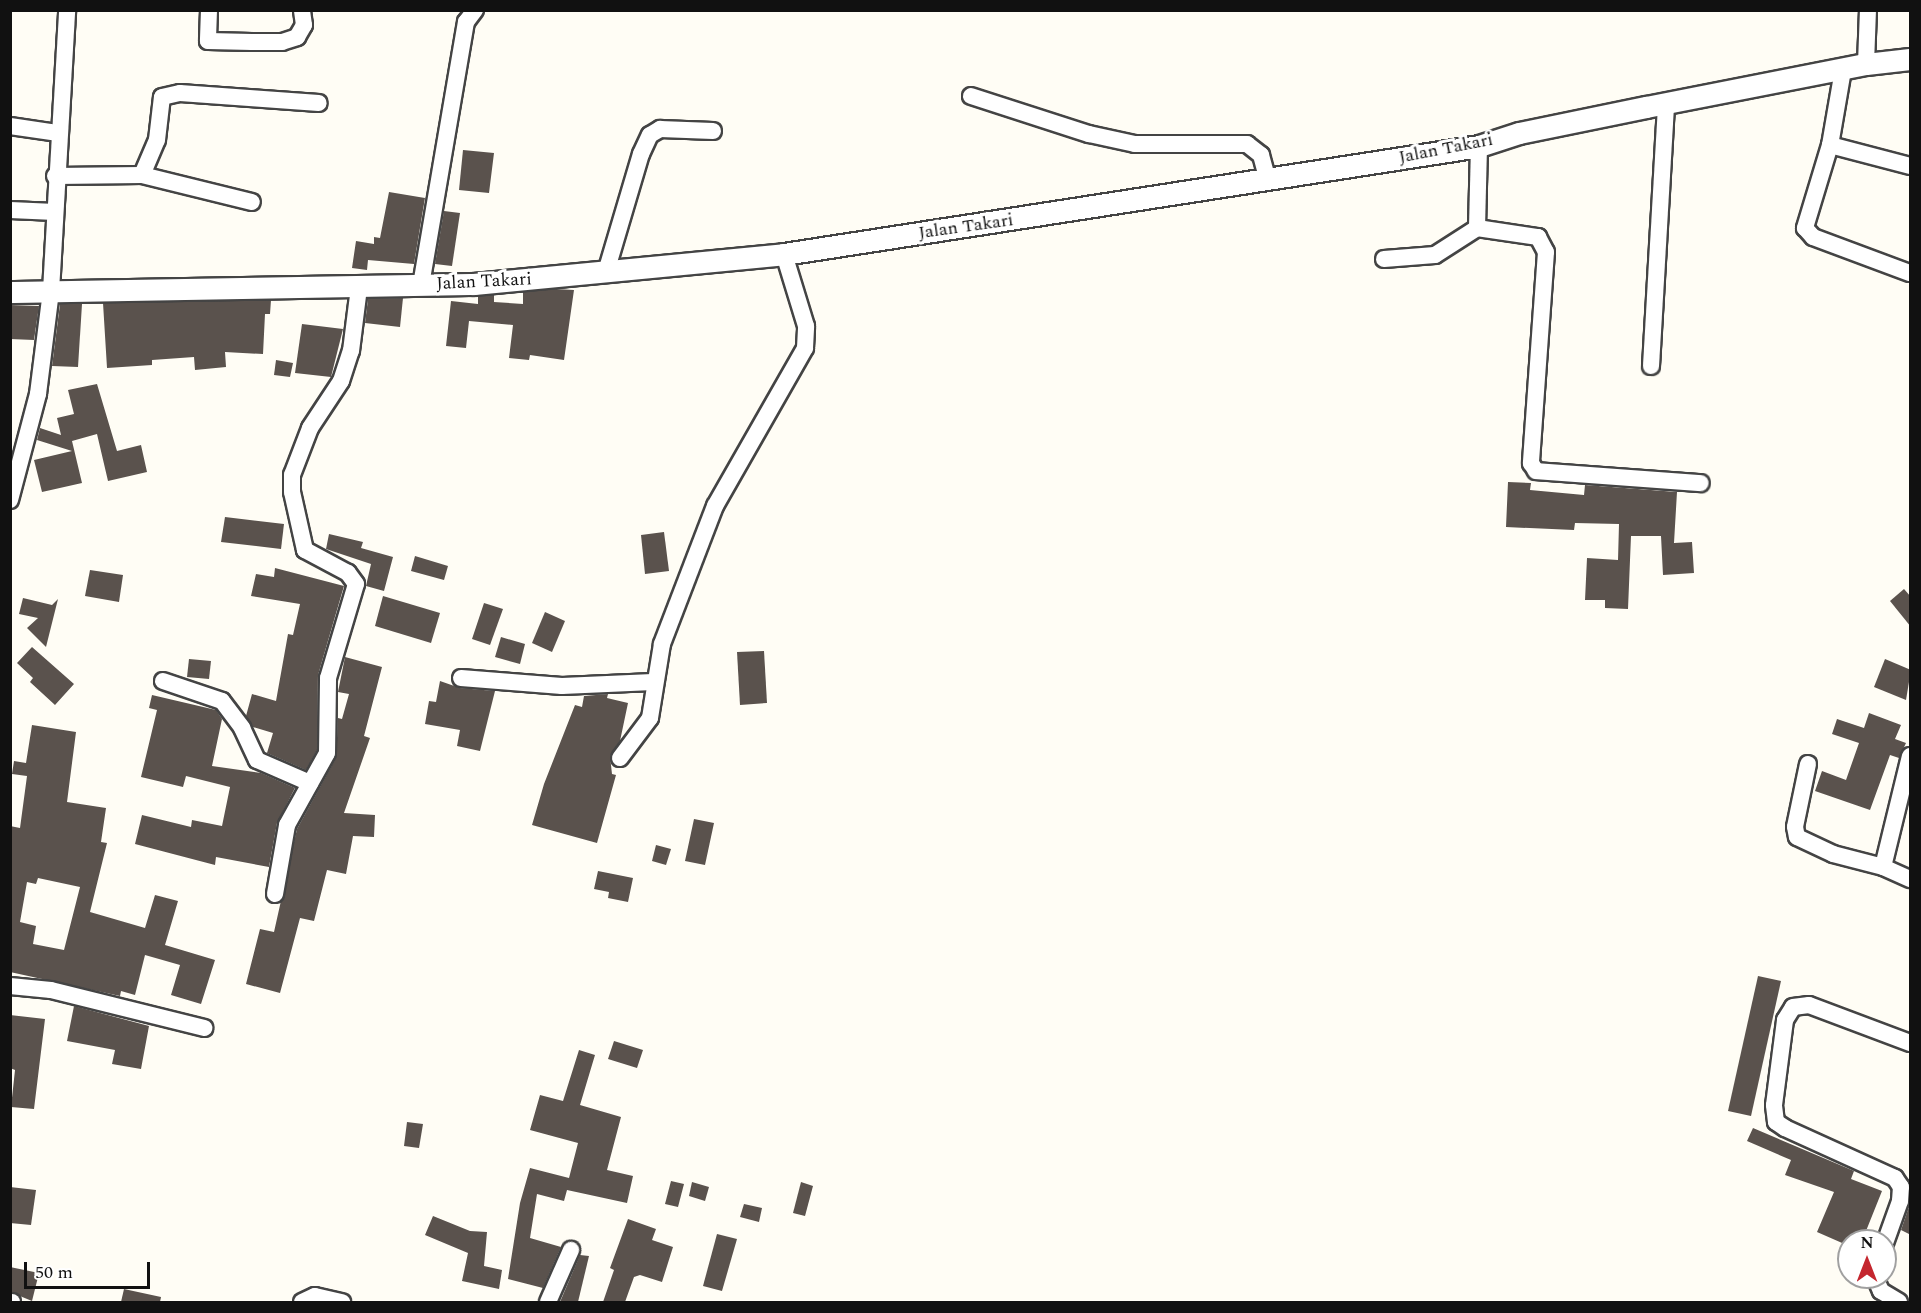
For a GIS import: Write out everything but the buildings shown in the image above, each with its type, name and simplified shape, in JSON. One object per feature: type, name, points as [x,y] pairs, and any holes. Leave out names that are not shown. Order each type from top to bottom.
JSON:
[{"type":"street","points":[[10,500],[38,394],[51,291],[56,212],[55,176],[67,10]]},
{"type":"street","points":[[209,10],[208,41],[241,42],[282,42],[297,37],[304,25],[302,10]]},
{"type":"street","points":[[421,285],[466,22],[475,10]]},
{"type":"street","points":[[1866,64],[1868,10]]},
{"type":"street","name":"Jalan Takari","points":[[10,292],[359,288],[421,285],[606,272],[784,254],[1479,146],[1519,133],[1666,103],[1866,64],[1911,59]]},
{"type":"street","points":[[1843,70],[1830,145],[1805,228],[1813,237],[1911,273]]},
{"type":"street","points":[[142,175],[157,140],[162,97],[180,93],[319,104]]},
{"type":"street","points":[[970,96],[1089,134],[1135,144],[1247,144],[1262,155],[1267,178]]},
{"type":"street","points":[[1651,366],[1666,103]]},
{"type":"street","points":[[10,126],[58,133]]},
{"type":"street","points":[[606,272],[640,154],[650,135],[660,129],[713,131]]},
{"type":"street","points":[[1830,145],[1911,166]]},
{"type":"street","points":[[1477,228],[1479,146]]},
{"type":"street","points":[[55,176],[142,175],[252,202]]},
{"type":"street","points":[[10,210],[56,212]]},
{"type":"street","points":[[1384,259],[1435,255],[1477,228],[1538,237],[1546,252],[1531,462],[1536,471],[1701,483]]},
{"type":"street","points":[[620,758],[650,718],[653,682],[679,594],[715,506],[805,348],[806,326],[784,254]]},
{"type":"street","points":[[275,894],[287,825],[327,753],[328,678],[356,584],[348,573],[305,550],[292,492],[292,475],[310,428],[341,381],[351,351],[359,288]]},
{"type":"street","points":[[461,678],[562,686],[653,682]]},
{"type":"street","points":[[163,681],[222,701],[242,728],[257,760],[310,783]]},
{"type":"street","points":[[1808,764],[1798,806],[1797,837],[1833,854],[1883,867],[1911,879]]},
{"type":"street","points":[[1883,867],[1909,766]]},
{"type":"street","points":[[10,986],[51,990],[204,1028]]},
{"type":"street","points":[[1890,1229],[1900,1202],[1901,1188],[1895,1178],[1785,1128],[1776,1122],[1774,1105],[1785,1020],[1794,1007],[1809,1005],[1911,1043]]},
{"type":"street","points":[[548,1302],[571,1250]]},
{"type":"street","points":[[1880,1289],[1899,1302]]},
{"type":"street","points":[[302,1302],[315,1296],[342,1302]]}]
